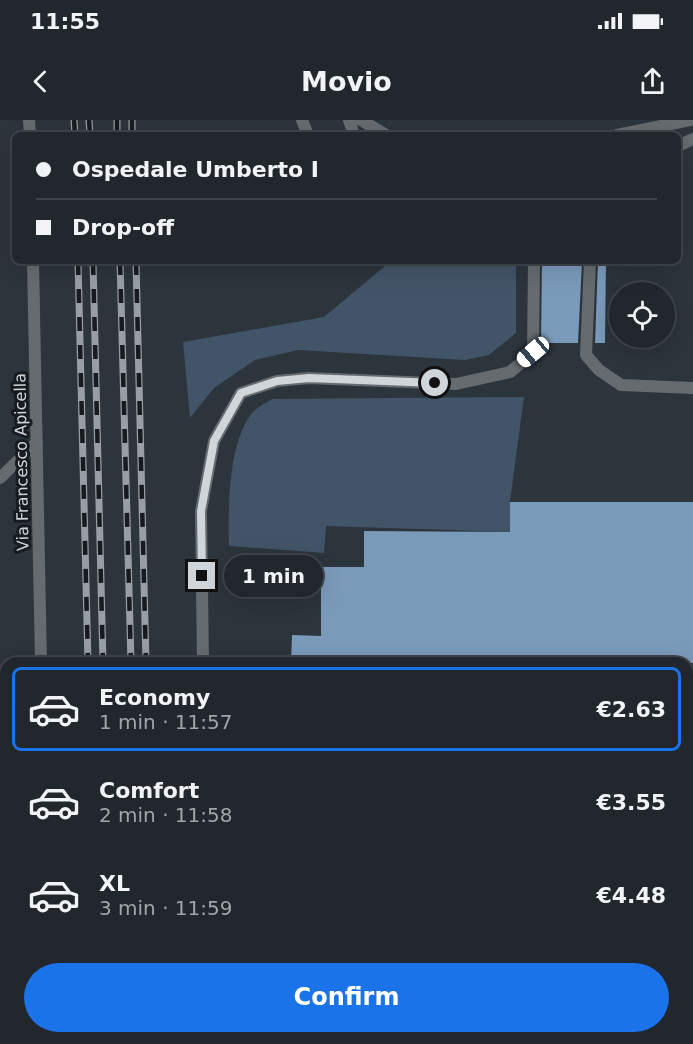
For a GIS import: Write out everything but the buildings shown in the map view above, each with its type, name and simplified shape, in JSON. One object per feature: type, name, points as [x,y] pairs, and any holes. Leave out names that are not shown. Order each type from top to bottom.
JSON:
[{"type":"street","points":[[362,120],[381,132]]},
{"type":"street","points":[[632,132],[690,120]]},
{"type":"street","name":"Via Francesco Apicella","points":[[33,264],[41,657]]},
{"type":"street","points":[[203,657],[201,511],[214,441],[241,393],[277,381],[309,378],[456,384],[510,372],[533,352],[534,264]]},
{"type":"street","points":[[590,264],[586,355],[599,370],[621,385],[693,388]]},
{"type":"street","points":[[0,478],[37,442]]},
{"type":"shaded area","points":[[387,264],[516,264],[516,333],[489,355],[465,360],[298,350],[255,360],[214,388],[190,418],[183,342],[324,317]]},
{"type":"shaded area","points":[[524,397],[510,501],[510,532],[326,526],[324,553],[229,546],[231,477],[238,441],[252,413],[272,399]]},
{"type":"railway","points":[[74,120],[75,132]]},
{"type":"railway","points":[[89,120],[90,132]]},
{"type":"railway","points":[[117,120],[117,132]]},
{"type":"railway","points":[[132,120],[132,132]]},
{"type":"railway","points":[[78,264],[88,657]]},
{"type":"railway","points":[[93,264],[103,657]]},
{"type":"railway","points":[[120,264],[131,657]]},
{"type":"railway","points":[[136,264],[146,657]]},
{"type":"route","points":[[202,576],[201,511],[214,441],[241,393],[277,381],[309,378],[435,383]]}]
